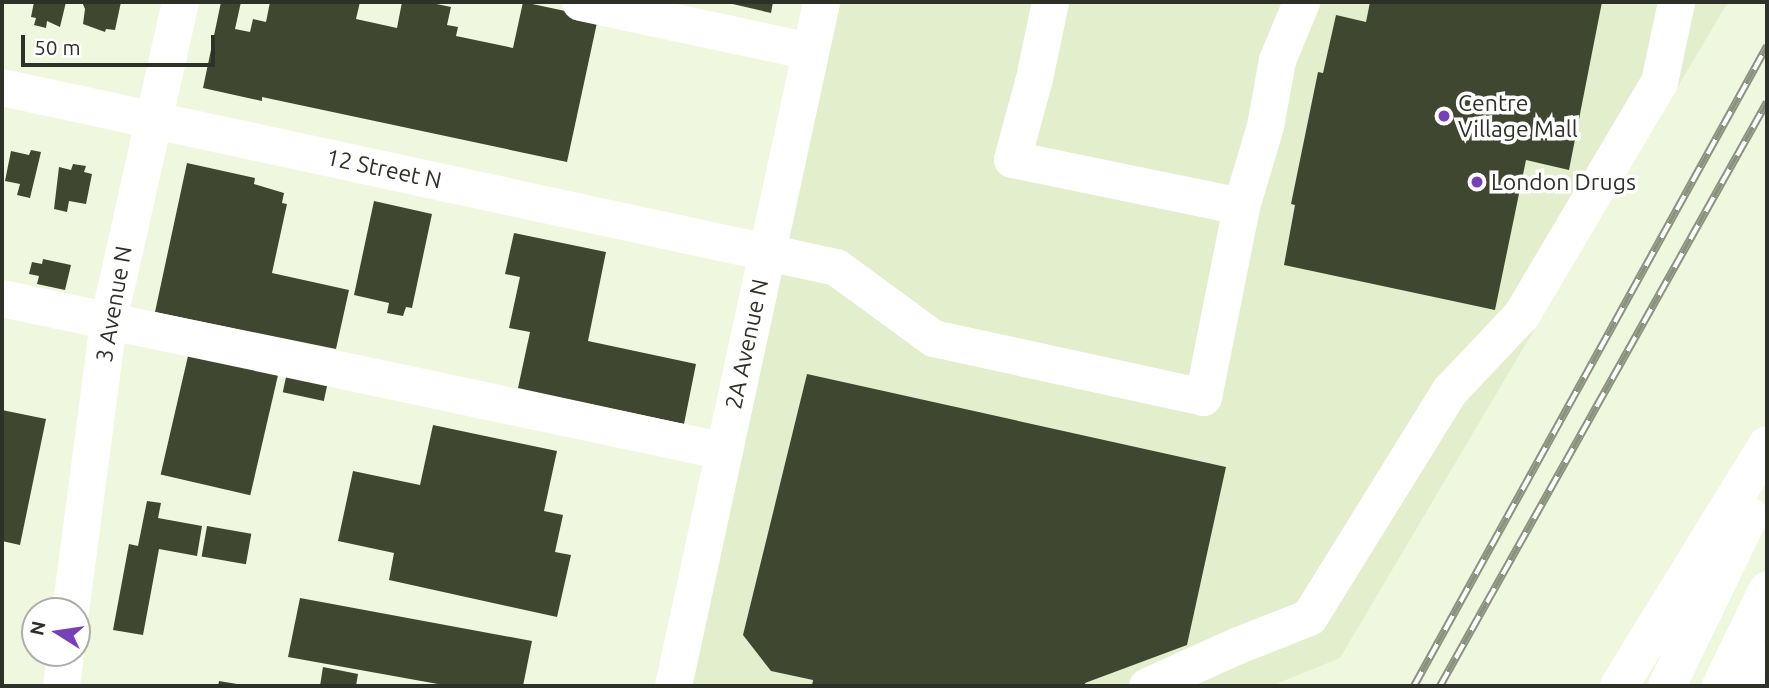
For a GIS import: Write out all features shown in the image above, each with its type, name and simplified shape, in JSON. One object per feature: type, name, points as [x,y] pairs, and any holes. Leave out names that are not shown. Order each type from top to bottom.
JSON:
[{"type":"highway","points":[[1619,686],[1767,445]]},
{"type":"highway","points":[[1667,686],[1767,479]]},
{"type":"highway","points":[[1721,686],[1767,591]]},
{"type":"highway","points":[[1756,686],[1767,660]]},
{"type":"street","name":"3 Avenue N","points":[[73,597],[108,321],[180,2]]},
{"type":"street","points":[[580,2],[810,51]]},
{"type":"street","name":"2A Avenue N","points":[[679,685],[724,451],[821,2]]},
{"type":"street","points":[[1050,2],[1034,78],[1012,159],[1241,206],[1265,126],[1277,60],[1301,2]]},
{"type":"street","points":[[1147,686],[1237,645],[1309,617],[1450,390],[1521,315],[1659,82],[1676,2]]},
{"type":"street","name":"12 Street N","points":[[2,87],[767,249],[836,267],[933,338],[979,338],[1124,372],[1203,397],[1241,206]]},
{"type":"street","points":[[2,298],[724,451]]},
{"type":"street","points":[[61,686],[63,667]]},
{"type":"shaded area","points":[[821,2],[1728,2],[1340,658],[1271,686],[673,686]]},
{"type":"building","points":[[34,2],[66,2],[60,27],[47,21],[46,28],[34,25],[36,18],[31,17]]},
{"type":"building","points":[[82,2],[121,2],[115,30],[106,29],[105,32],[83,24],[85,9]]},
{"type":"building","points":[[221,2],[241,2],[235,29],[250,32],[253,19],[266,22],[270,2],[360,2],[356,19],[397,28],[402,2],[427,2],[451,7],[447,25],[458,27],[456,36],[513,48],[523,2],[598,18],[567,162],[262,97],[262,101],[203,88]]},
{"type":"building","points":[[724,2],[773,2],[771,13]]},
{"type":"building","name":"Centre Village Mall","points":[[1370,2],[1602,2],[1569,170],[1526,160],[1495,310],[1284,265],[1295,205],[1291,204],[1318,72],[1323,73],[1336,15],[1366,22]]},
{"type":"building","points":[[31,150],[41,152],[30,198],[17,195],[20,184],[5,181],[11,151],[29,155]]},
{"type":"building","points":[[187,163],[255,178],[254,184],[284,193],[282,203],[287,204],[272,273],[349,290],[336,349],[155,312]]},
{"type":"building","points":[[73,164],[86,166],[84,172],[92,174],[86,204],[69,201],[67,212],[54,209],[59,167],[71,170]]},
{"type":"building","points":[[374,201],[432,214],[412,308],[406,307],[403,316],[387,313],[389,303],[354,295]]},
{"type":"building","points":[[514,233],[606,252],[588,341],[696,364],[684,424],[518,388],[530,332],[509,328],[520,277],[505,274]]},
{"type":"building","points":[[43,259],[71,265],[65,290],[37,284],[39,276],[29,274],[32,262],[42,264]]},
{"type":"building","points":[[191,343],[281,364],[250,495],[161,475]]},
{"type":"building","points":[[289,363],[330,372],[324,401],[283,392]]},
{"type":"building","points":[[807,374],[1226,467],[1187,645],[1085,683],[1086,686],[812,686],[813,680],[771,671],[743,635]]},
{"type":"building","points":[[2,410],[46,419],[20,545],[2,541]]},
{"type":"building","points":[[433,425],[557,451],[544,511],[563,515],[555,552],[571,555],[557,617],[389,580],[394,553],[338,541],[353,471],[420,485]]},
{"type":"building","points":[[147,501],[161,503],[158,518],[202,526],[197,556],[159,549],[143,635],[113,630],[129,544],[138,546]]},
{"type":"building","points":[[207,526],[251,534],[246,564],[202,557]]},
{"type":"building","points":[[300,598],[532,641],[523,686],[449,686],[288,657]]},
{"type":"building","points":[[323,667],[358,674],[356,686],[320,686]]},
{"type":"building","points":[[219,681],[243,685],[243,686],[218,686]]},
{"type":"railway","points":[[1414,686],[1767,46]]},
{"type":"railway","points":[[1440,686],[1767,102]]},
{"type":"place","name":"Centre Village Mall","points":[[1444,116]]},
{"type":"place","name":"London Drugs","points":[[1477,182]]}]
